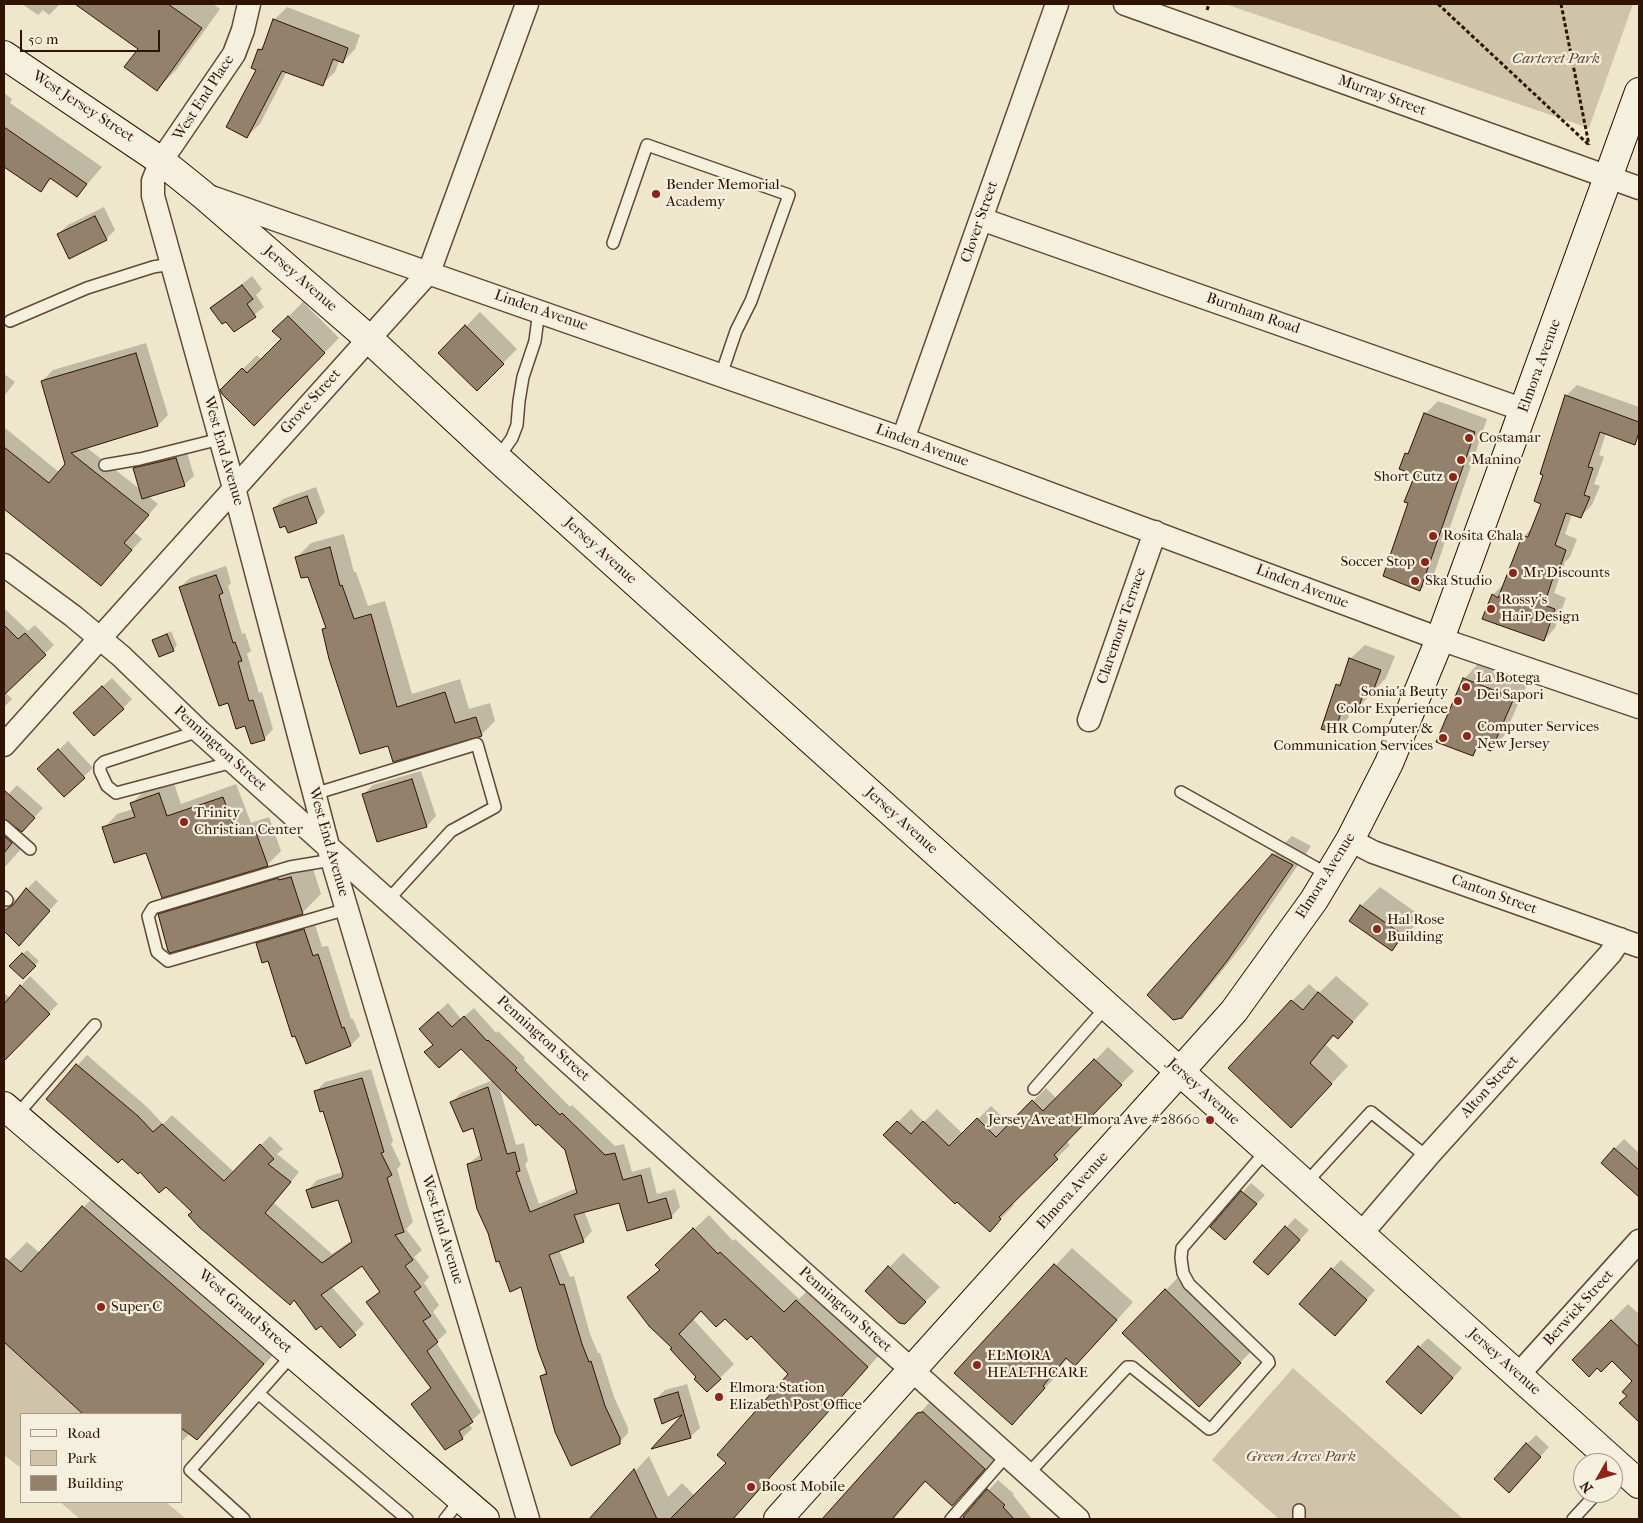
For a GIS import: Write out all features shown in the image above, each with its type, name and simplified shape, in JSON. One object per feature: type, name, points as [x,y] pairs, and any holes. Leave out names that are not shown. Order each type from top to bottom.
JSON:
[{"type":"street","name":"West End Place","points":[[161,161],[234,54],[243,30],[248,4]]},
{"type":"street","name":"Grove Street","points":[[4,744],[429,272],[527,4]]},
{"type":"street","name":"Clover Street","points":[[903,439],[1057,4]]},
{"type":"street","name":"Murray Street","points":[[1125,4],[1639,188]]},
{"type":"street","name":"West Jersey Street","points":[[4,55],[161,161]]},
{"type":"street","name":"Elmora Avenue","points":[[778,1519],[1234,1011],[1314,900],[1350,840],[1389,763],[1440,639],[1639,92]]},
{"type":"street","name":"Jersey Avenue","points":[[161,161],[202,194],[368,338],[497,458],[1518,1375],[1624,1476]]},
{"type":"street","name":"West End Avenue","points":[[161,161],[153,181],[153,196],[234,488],[314,794],[528,1519]]},
{"type":"street","name":"Linden Avenue","points":[[202,194],[539,310],[903,439],[1440,639],[1639,707]]},
{"type":"street","name":"Burnham Road","points":[[981,219],[1524,410]]},
{"type":"street","name":"Claremont Terrace","points":[[1089,720],[1155,532]]},
{"type":"street","name":"Pennington Street","points":[[4,565],[73,616],[121,656],[198,731],[330,853],[388,900],[1078,1519]]},
{"type":"street","name":"Canton Street","points":[[1350,840],[1373,852],[1630,943]]},
{"type":"street","name":"Alton Street","points":[[1361,1234],[1427,1157],[1610,954],[1630,943]]},
{"type":"street","name":"West Grand Street","points":[[8,1112],[293,1354],[453,1509],[485,1519]]},
{"type":"street","name":"Berwick Street","points":[[1518,1375],[1639,1241]]},
{"type":"lane","points":[[612,243],[647,145],[788,195],[751,301],[736,331],[721,375]]},
{"type":"lane","points":[[10,321],[86,288],[153,267],[171,264]]},
{"type":"lane","points":[[497,458],[512,438],[517,425],[519,401],[535,341],[539,310]]},
{"type":"lane","points":[[105,465],[140,460],[220,439]]},
{"type":"lane","points":[[198,731],[104,762],[100,766],[100,771],[107,786],[116,792],[233,762]]},
{"type":"lane","points":[[314,794],[477,744],[495,807],[451,831],[388,900]]},
{"type":"lane","points":[[1181,792],[1329,875]]},
{"type":"lane","points":[[4,826],[30,849]]},
{"type":"lane","points":[[330,853],[290,868],[154,908],[148,916],[157,952],[168,961],[347,909]]},
{"type":"lane","points":[[1034,1089],[1107,1006]]},
{"type":"lane","points":[[8,1112],[95,1024]]},
{"type":"lane","points":[[1306,1184],[1371,1112],[1427,1157]]},
{"type":"lane","points":[[1028,1474],[1127,1367],[1132,1367],[1209,1429],[1214,1427],[1269,1363],[1189,1284],[1183,1273],[1181,1258],[1182,1248],[1267,1150]]},
{"type":"lane","points":[[244,1519],[186,1471],[259,1394],[293,1354]]},
{"type":"lane","points":[[259,1394],[407,1519]]},
{"type":"lane","points":[[951,1519],[1007,1455]]},
{"type":"lane","points":[[1573,1519],[1588,1503]]},
{"type":"path","points":[[1207,10],[1209,4]]},
{"type":"path","points":[[1438,4],[1589,145],[1561,4]]},
{"type":"green space","name":"Carteret Park","points":[[1225,4],[1633,4],[1589,128]]},
{"type":"green space","points":[[4,1342],[82,1413],[20,1413],[20,1467],[4,1455]]},
{"type":"green space","name":"Green Acres Park","points":[[1293,1368],[1463,1519],[1279,1519],[1212,1460]]},
{"type":"green space","points":[[61,1503],[167,1503],[186,1519],[80,1519]]},
{"type":"building","points":[[75,4],[168,4],[202,28],[157,91],[124,67],[138,49]]},
{"type":"building","points":[[273,19],[348,48],[343,63],[333,59],[323,86],[282,71],[247,138],[226,127],[256,70],[251,68],[258,49],[262,50]]},
{"type":"building","points":[[4,127],[87,184],[77,197],[50,178],[41,192],[4,167]]},
{"type":"building","points":[[95,216],[107,240],[69,259],[57,234]]},
{"type":"building","points":[[242,285],[253,299],[247,304],[256,317],[234,332],[226,322],[222,324],[210,308]]},
{"type":"building","points":[[288,316],[325,353],[254,426],[220,390],[242,368],[247,373],[281,339],[272,331]]},
{"type":"building","points":[[465,325],[504,364],[477,391],[438,353]]},
{"type":"building","points":[[136,353],[158,426],[71,453],[149,515],[124,543],[132,550],[101,586],[4,509],[4,447],[49,483],[65,464],[41,381]]},
{"type":"building","points":[[1565,395],[1639,422],[1639,432],[1635,445],[1600,432],[1588,467],[1593,468],[1584,495],[1590,497],[1581,518],[1566,513],[1555,545],[1566,550],[1559,570],[1556,569],[1544,605],[1555,609],[1544,641],[1482,619],[1492,594],[1498,598],[1522,536],[1528,537],[1541,504],[1534,501],[1543,475],[1540,474]]},
{"type":"building","points":[[1424,413],[1475,432],[1420,591],[1383,576],[1408,503],[1404,502],[1415,475],[1399,469],[1405,453],[1408,454]]},
{"type":"building","points":[[176,458],[185,486],[142,499],[133,468]]},
{"type":"building","points":[[307,496],[317,523],[288,533],[285,526],[280,528],[273,508]]},
{"type":"building","points":[[330,547],[340,586],[342,585],[354,619],[371,614],[397,707],[445,692],[455,723],[476,717],[482,736],[393,762],[388,746],[360,754],[329,659],[322,629],[326,628],[308,577],[301,578],[295,557]]},
{"type":"building","points":[[216,575],[223,593],[219,595],[233,643],[235,642],[242,661],[238,662],[249,701],[253,700],[265,740],[251,744],[245,726],[236,729],[228,703],[219,706],[179,587]]},
{"type":"building","points":[[4,625],[18,639],[25,633],[46,655],[4,695]]},
{"type":"building","points":[[167,634],[174,651],[159,657],[152,640]]},
{"type":"building","points":[[1349,658],[1381,670],[1372,694],[1364,691],[1358,710],[1344,705],[1334,733],[1321,729],[1336,684],[1340,686]]},
{"type":"building","points":[[1463,678],[1514,698],[1491,751],[1477,746],[1473,756],[1436,742]]},
{"type":"building","points":[[102,686],[124,709],[94,736],[73,713]]},
{"type":"building","points":[[58,749],[85,778],[64,797],[37,769]]},
{"type":"building","points":[[412,779],[427,827],[377,842],[362,794]]},
{"type":"building","points":[[4,790],[35,818],[22,832],[4,819]]},
{"type":"building","points":[[159,793],[167,816],[223,797],[237,836],[255,830],[268,866],[162,898],[146,853],[114,863],[102,827],[135,817],[130,803]]},
{"type":"building","points":[[4,836],[12,843],[4,853]]},
{"type":"building","points":[[1272,854],[1293,865],[1227,961],[1182,1018],[1173,1020],[1147,995]]},
{"type":"building","points":[[291,877],[303,914],[170,953],[168,951],[158,914],[278,878],[279,880]]},
{"type":"building","points":[[26,888],[50,911],[19,946],[4,931],[4,911],[13,905]]},
{"type":"building","name":"Hal Rose Building","points":[[1360,905],[1403,935],[1392,951],[1349,921]]},
{"type":"building","points":[[304,929],[313,956],[318,954],[342,1028],[344,1027],[351,1046],[306,1064],[295,1036],[292,1037],[268,961],[262,963],[256,943]]},
{"type":"building","points":[[22,953],[36,966],[23,979],[9,966]]},
{"type":"building","points":[[20,985],[50,1014],[4,1061],[4,1004]]},
{"type":"building","points":[[1318,992],[1353,1022],[1338,1039],[1333,1035],[1310,1063],[1332,1084],[1291,1128],[1228,1068],[1291,1000],[1303,1010]]},
{"type":"building","points":[[438,1012],[452,1027],[464,1016],[487,1041],[517,1068],[515,1070],[560,1115],[562,1113],[605,1155],[615,1153],[623,1180],[641,1175],[648,1203],[666,1198],[672,1218],[627,1231],[619,1203],[574,1215],[584,1242],[549,1255],[560,1285],[564,1284],[582,1344],[589,1362],[591,1361],[605,1406],[620,1438],[620,1444],[571,1466],[555,1432],[540,1376],[547,1374],[538,1350],[521,1287],[510,1292],[499,1261],[496,1262],[488,1233],[477,1209],[467,1164],[482,1160],[473,1128],[463,1132],[450,1102],[488,1087],[507,1154],[515,1152],[520,1171],[516,1172],[530,1212],[577,1193],[565,1150],[538,1124],[536,1126],[461,1049],[439,1068],[424,1052],[433,1045],[419,1029]]},
{"type":"building","points":[[1094,1059],[1122,1085],[1054,1155],[1058,1159],[999,1217],[1001,1219],[990,1232],[957,1202],[955,1204],[883,1135],[897,1121],[911,1134],[923,1121],[949,1146],[977,1118],[996,1137],[1032,1100],[1043,1111]]},
{"type":"building","points":[[76,1064],[138,1116],[153,1132],[162,1124],[224,1181],[260,1144],[274,1159],[268,1164],[291,1182],[265,1213],[322,1263],[352,1242],[338,1200],[312,1208],[306,1190],[342,1178],[343,1175],[323,1111],[320,1112],[314,1091],[362,1078],[384,1152],[381,1153],[392,1175],[387,1178],[404,1232],[395,1235],[413,1260],[405,1266],[421,1287],[414,1292],[431,1316],[423,1321],[438,1342],[427,1351],[473,1422],[459,1431],[463,1439],[445,1450],[411,1404],[431,1388],[366,1302],[380,1292],[362,1266],[321,1295],[356,1335],[340,1348],[321,1326],[316,1330],[294,1300],[290,1305],[199,1227],[188,1215],[192,1212],[166,1187],[159,1193],[140,1172],[138,1174],[122,1159],[118,1163],[46,1099]]},
{"type":"building","points":[[1614,1148],[1639,1170],[1639,1197],[1601,1163]]},
{"type":"building","points":[[1241,1191],[1257,1204],[1225,1240],[1210,1227]]},
{"type":"building","name":"Super C","points":[[82,1206],[264,1364],[197,1440],[182,1429],[182,1413],[82,1413],[4,1342],[4,1257],[21,1272]]},
{"type":"building","points":[[1285,1226],[1300,1240],[1268,1275],[1253,1262]]},
{"type":"building","points":[[693,1228],[718,1254],[720,1252],[784,1312],[796,1300],[868,1367],[733,1519],[670,1519],[726,1463],[717,1455],[788,1374],[751,1336],[747,1340],[725,1319],[716,1327],[701,1311],[679,1334],[721,1379],[707,1392],[670,1349],[672,1348],[649,1326],[627,1297],[660,1270],[655,1265]]},
{"type":"building","points":[[1054,1264],[1117,1320],[1075,1366],[1066,1358],[1043,1386],[1045,1388],[1012,1425],[954,1373]]},
{"type":"building","points":[[888,1266],[926,1302],[905,1324],[899,1323],[865,1291]]},
{"type":"building","points":[[1331,1268],[1367,1300],[1335,1336],[1299,1304]]},
{"type":"building","points":[[1165,1289],[1241,1363],[1199,1407],[1122,1333]]},
{"type":"building","points":[[1611,1320],[1639,1347],[1639,1422],[1619,1403],[1627,1396],[1622,1392],[1632,1381],[1612,1361],[1601,1372],[1597,1368],[1589,1377],[1572,1360]]},
{"type":"building","points":[[1418,1346],[1453,1378],[1421,1414],[1386,1382]]},
{"type":"building","points":[[678,1392],[691,1438],[651,1449],[682,1415],[662,1424],[654,1399]]},
{"type":"building","points":[[923,1412],[985,1469],[952,1506],[925,1481],[892,1519],[822,1519],[917,1413]]},
{"type":"building","points":[[1526,1443],[1541,1457],[1509,1493],[1494,1479]]},
{"type":"building","points":[[634,1469],[657,1519],[589,1519]]},
{"type":"building","points":[[987,1489],[1005,1505],[1003,1507],[1014,1519],[966,1519],[963,1517]]},
{"type":"place","name":"Bender Memorial Academy","points":[[656,194]]},
{"type":"place","name":"Costamar","points":[[1469,438]]},
{"type":"place","name":"Manino","points":[[1461,460]]},
{"type":"place","name":"Short Cutz","points":[[1453,477]]},
{"type":"place","name":"Rosita Chala","points":[[1433,536]]},
{"type":"place","name":"Soccer Stop","points":[[1425,562]]},
{"type":"place","name":"Mr Discounts","points":[[1513,573]]},
{"type":"place","name":"Ska Studio","points":[[1415,581]]},
{"type":"place","name":"Rossy's Hair Design","points":[[1491,609]]},
{"type":"place","name":"La Botega Dei Sapori","points":[[1466,687]]},
{"type":"place","name":"Sonia'a Beuty Color Experience","points":[[1458,701]]},
{"type":"place","name":"Computer Services New Jersey","points":[[1467,736]]},
{"type":"place","name":"HR Computer & Communication Services","points":[[1443,738]]},
{"type":"place","name":"Trinity Christian Center","points":[[184,822]]},
{"type":"place","name":"Hal Rose Building","points":[[1377,929]]},
{"type":"place","name":"Jersey Ave at Elmora Ave #28660","points":[[1210,1120]]},
{"type":"place","name":"Super C","points":[[101,1307]]},
{"type":"place","name":"ELMORA HEALTHCARE","points":[[977,1365]]},
{"type":"place","name":"Elmora Station Elizabeth Post Office","points":[[719,1397]]},
{"type":"place","name":"Boost Mobile","points":[[751,1487]]}]
